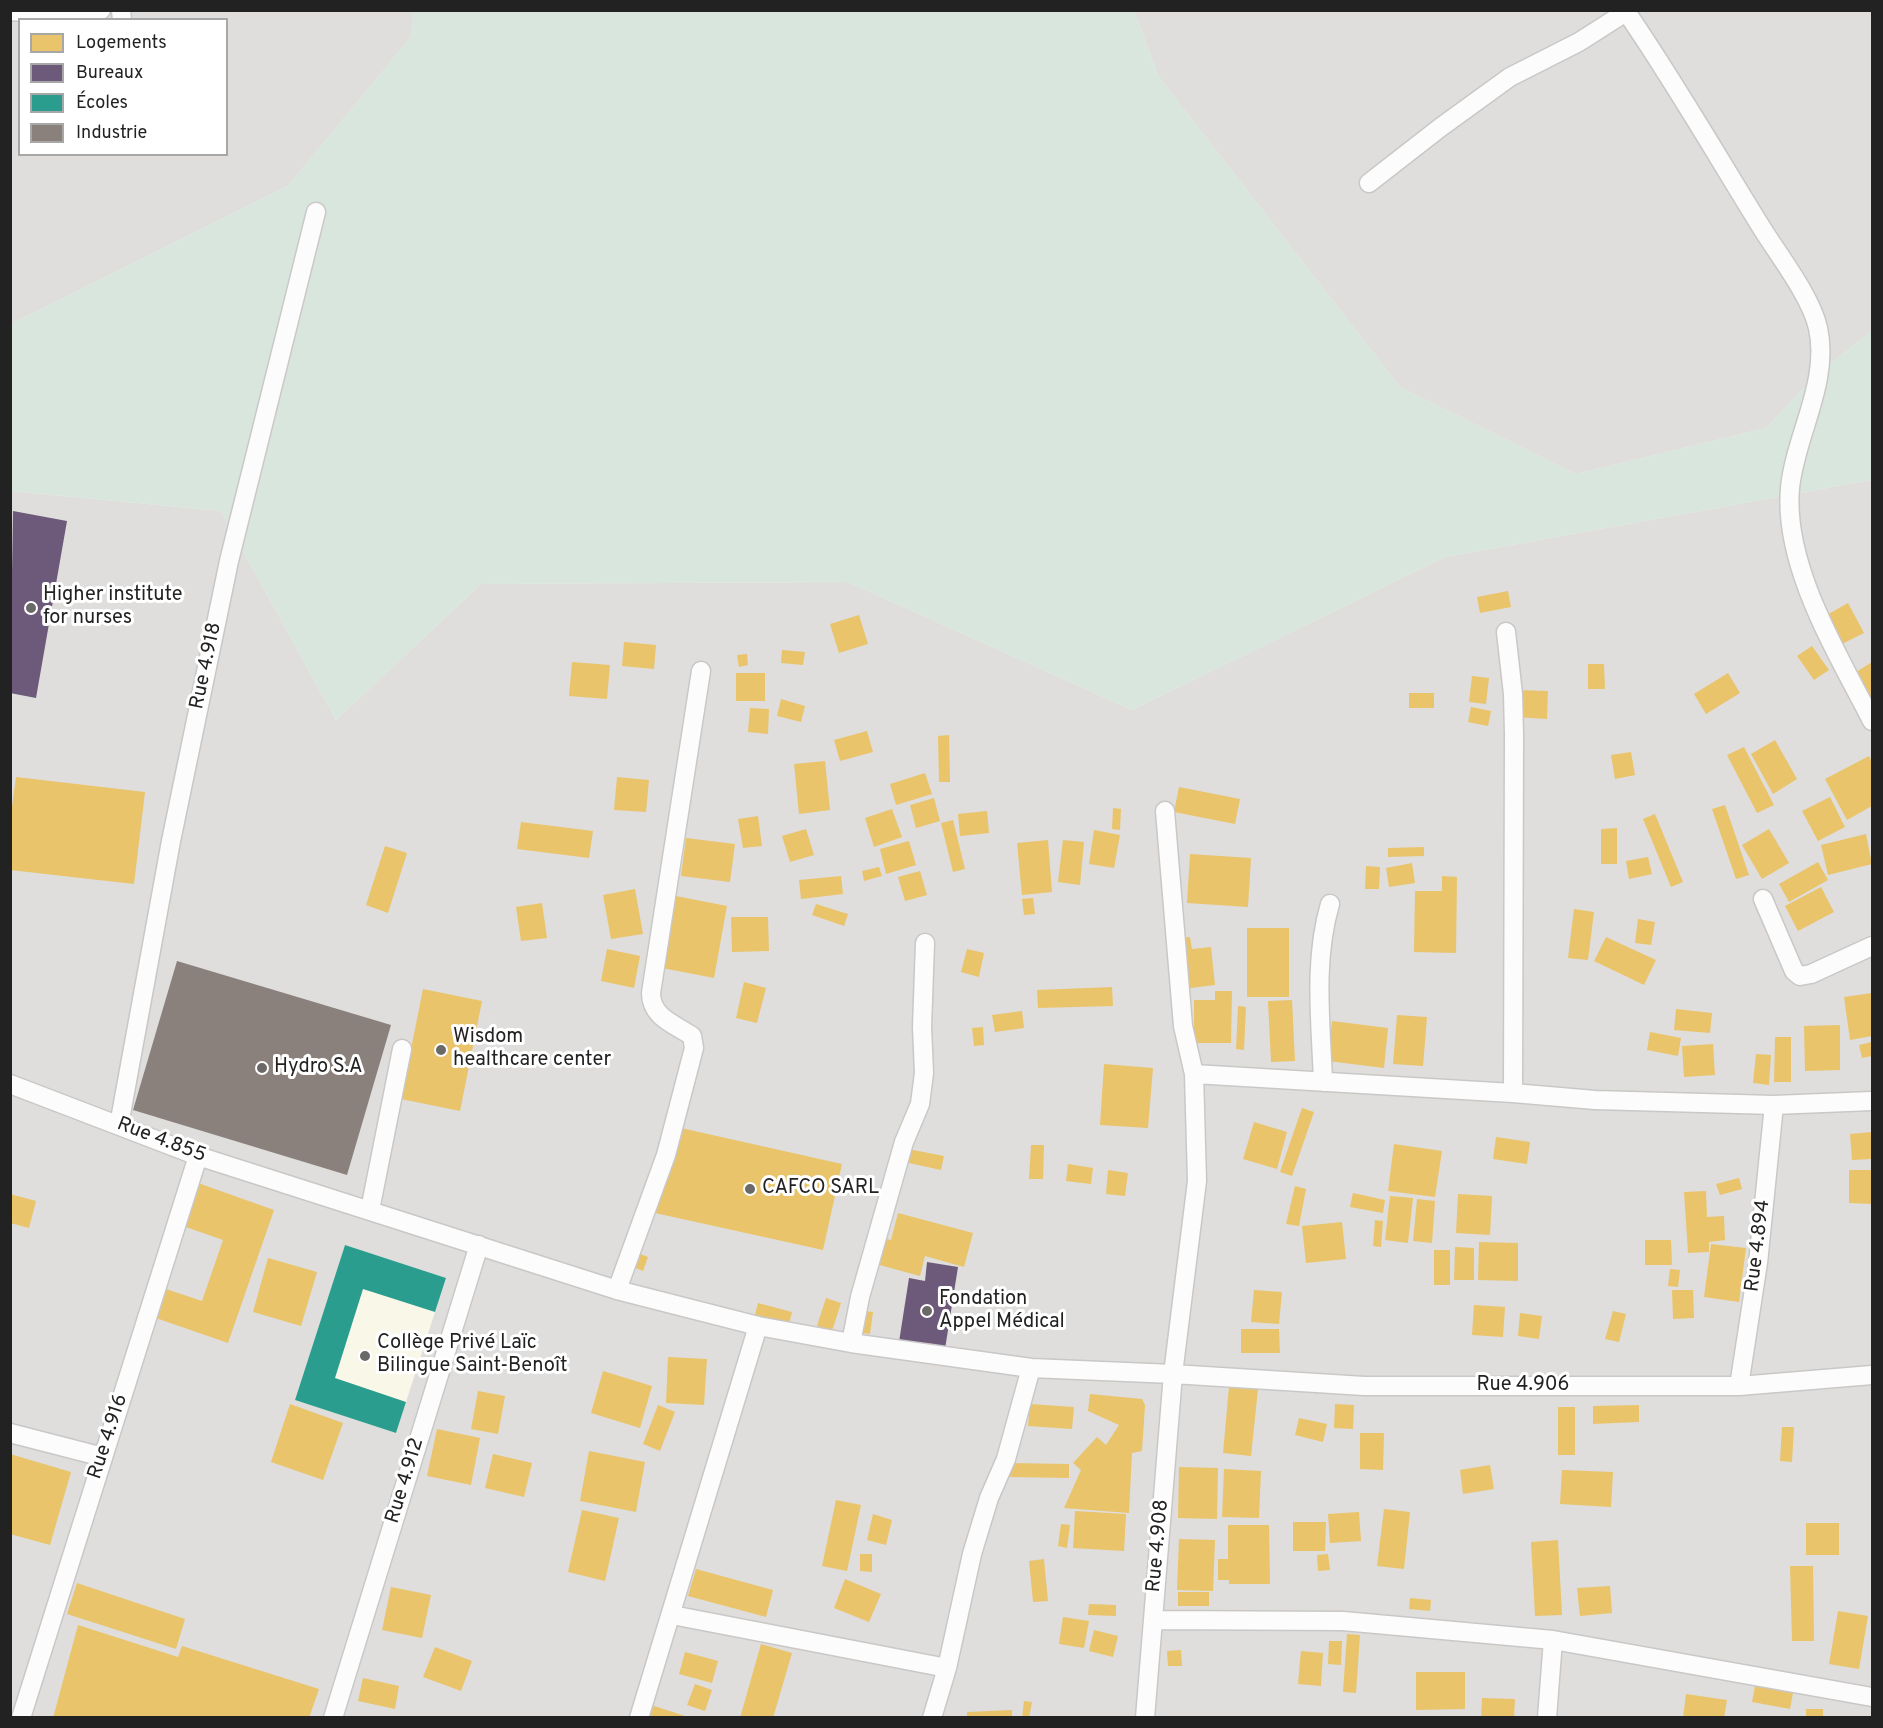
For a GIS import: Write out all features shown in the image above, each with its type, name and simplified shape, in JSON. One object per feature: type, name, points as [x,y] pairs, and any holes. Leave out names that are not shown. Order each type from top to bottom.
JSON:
[{"type":"street","points":[[10,11],[76,16],[101,10]]},
{"type":"street","points":[[1369,183],[1510,77],[1579,42],[1625,11],[1792,277],[1818,327],[1821,349],[1818,373],[1790,488],[1792,522],[1803,576],[1843,665],[1872,721]]},
{"type":"street","name":"Rue 4.918","points":[[119,1125],[171,841],[227,572],[316,212]]},
{"type":"street","points":[[1506,632],[1514,724],[1513,1093]]},
{"type":"street","points":[[617,1290],[666,1155],[694,1048],[692,1036],[656,1013],[651,1004],[651,993],[701,671]]},
{"type":"street","name":"Rue 4.908","points":[[1146,1718],[1173,1374],[1197,1181],[1194,1074],[1183,1026],[1165,811]]},
{"type":"street","points":[[1763,899],[1794,971],[1800,976],[1811,974],[1872,946]]},
{"type":"street","points":[[1323,1082],[1319,964],[1323,929],[1330,904]]},
{"type":"street","points":[[851,1343],[860,1297],[904,1142],[920,1104],[924,1073],[922,1027],[925,943]]},
{"type":"street","points":[[370,1210],[402,1049]]},
{"type":"street","points":[[1194,1074],[1595,1100],[1774,1105],[1872,1101]]},
{"type":"street","name":"Rue 4.855","points":[[10,1084],[198,1156],[617,1290],[758,1326]]},
{"type":"street","name":"Rue 4.894","points":[[1739,1386],[1758,1263],[1774,1105]]},
{"type":"street","name":"Rue 4.916","points":[[21,1718],[198,1156]]},
{"type":"street","name":"Rue 4.912","points":[[333,1718],[479,1245]]},
{"type":"street","points":[[639,1718],[672,1616],[758,1326]]},
{"type":"street","name":"Rue 4.906","points":[[758,1326],[851,1343],[1031,1368],[1365,1386],[1739,1386],[1872,1375]]},
{"type":"street","points":[[932,1718],[947,1668],[972,1554],[988,1498],[1006,1459],[1031,1368]]},
{"type":"street","points":[[10,1433],[103,1457]]},
{"type":"street","points":[[672,1616],[947,1668]]},
{"type":"street","points":[[1153,1620],[1343,1621],[1553,1640],[1872,1697]]},
{"type":"street","points":[[1547,1718],[1553,1640]]},
{"type":"shaded area","points":[[11,11],[414,11],[411,37],[288,186],[11,324]]},
{"type":"shaded area","points":[[414,11],[1134,11],[1159,77],[1400,387],[1576,474],[1766,428],[1818,373],[1872,331],[1872,480],[1445,557],[1132,710],[848,582],[481,584],[336,720],[221,511],[11,491],[11,324],[288,186],[411,37]]},
{"type":"shaded area","points":[[1134,11],[1872,11],[1872,331],[1818,373],[1766,428],[1576,474],[1400,387],[1159,77]]},
{"type":"shaded area","points":[[1872,480],[1872,1717],[11,1717],[10,491],[221,511],[336,720],[481,584],[848,582],[1132,710],[1445,557]]},
{"type":"shaded area","name":"Collège Privé Laïc Bilingue Saint-Benoît","points":[[345,1245],[446,1278],[396,1433],[295,1400]]},
{"type":"building: Logements","points":[[1508,591],[1511,607],[1480,613],[1477,597]]},
{"type":"building: Logements","points":[[1848,603],[1864,633],[1840,645],[1825,616]]},
{"type":"building: Logements","points":[[859,615],[868,644],[839,653],[830,624]]},
{"type":"building: Logements","points":[[624,642],[656,645],[654,669],[622,666]]},
{"type":"building: Logements","points":[[1812,646],[1829,670],[1814,680],[1797,656]]},
{"type":"building: Logements","points":[[782,650],[805,652],[803,665],[781,663]]},
{"type":"building: Logements","points":[[747,654],[748,665],[739,667],[737,655]]},
{"type":"building: Logements","points":[[572,662],[610,665],[607,699],[569,696]]},
{"type":"building: Logements","points":[[1872,662],[1872,699],[1856,672]]},
{"type":"building: Logements","points":[[1588,664],[1604,664],[1605,689],[1588,689]]},
{"type":"building: Logements","points":[[736,673],[765,673],[765,701],[736,701]]},
{"type":"building: Logements","points":[[1728,673],[1740,693],[1706,714],[1694,694]]},
{"type":"building: Logements","points":[[1472,676],[1489,678],[1486,704],[1469,702]]},
{"type":"building: Logements","points":[[1516,690],[1548,691],[1547,719],[1515,717]]},
{"type":"building: Logements","points":[[1409,693],[1434,693],[1434,708],[1409,708]]},
{"type":"building: Logements","points":[[781,699],[805,706],[801,722],[777,716]]},
{"type":"building: Logements","points":[[1471,707],[1491,711],[1488,726],[1468,722]]},
{"type":"building: Logements","points":[[750,708],[769,709],[768,734],[748,732]]},
{"type":"building: Logements","points":[[867,731],[873,752],[840,761],[834,740]]},
{"type":"building: Logements","points":[[949,735],[950,782],[939,782],[938,736]]},
{"type":"building: Logements","points":[[1775,740],[1797,779],[1773,794],[1751,754]]},
{"type":"building: Logements","points":[[1744,747],[1774,805],[1757,813],[1727,755]]},
{"type":"building: Logements","points":[[1631,752],[1635,775],[1615,779],[1611,755]]},
{"type":"building: Logements","points":[[1869,756],[1872,762],[1872,806],[1847,820],[1825,779]]},
{"type":"building: Logements","points":[[825,761],[830,810],[799,814],[794,764]]},
{"type":"building: Logements","points":[[925,773],[932,794],[896,805],[890,784]]},
{"type":"building: Logements","points":[[16,777],[145,792],[134,884],[10,870],[10,822]]},
{"type":"building: Logements","points":[[617,777],[649,780],[646,812],[614,810]]},
{"type":"building: Logements","points":[[1179,787],[1240,799],[1235,824],[1174,812]]},
{"type":"building: Logements","points":[[1830,797],[1845,827],[1818,841],[1802,811]]},
{"type":"building: Logements","points":[[934,798],[940,821],[916,828],[910,805]]},
{"type":"building: Logements","points":[[1725,805],[1749,875],[1736,879],[1712,809]]},
{"type":"building: Logements","points":[[1113,808],[1121,809],[1120,830],[1112,829]]},
{"type":"building: Logements","points":[[892,809],[902,837],[874,847],[865,818]]},
{"type":"building: Logements","points":[[987,811],[989,833],[960,836],[958,814]]},
{"type":"building: Logements","points":[[1655,814],[1683,882],[1671,887],[1643,819]]},
{"type":"building: Logements","points":[[758,816],[762,846],[743,848],[738,819]]},
{"type":"building: Logements","points":[[953,820],[965,869],[953,872],[941,823]]},
{"type":"building: Logements","points":[[521,822],[593,831],[589,858],[517,849]]},
{"type":"building: Logements","points":[[1617,828],[1617,864],[1601,864],[1601,829]]},
{"type":"building: Logements","points":[[806,829],[814,855],[790,862],[782,836]]},
{"type":"building: Logements","points":[[1769,829],[1789,863],[1762,879],[1742,845]]},
{"type":"building: Logements","points":[[1094,830],[1120,835],[1114,868],[1089,864]]},
{"type":"building: Logements","points":[[1866,834],[1872,864],[1828,875],[1821,845]]},
{"type":"building: Logements","points":[[686,838],[735,844],[730,882],[681,876]]},
{"type":"building: Logements","points":[[1048,840],[1052,892],[1022,895],[1017,843]]},
{"type":"building: Logements","points":[[1063,840],[1084,842],[1080,885],[1058,882]]},
{"type":"building: Logements","points":[[909,841],[916,865],[886,874],[880,849]]},
{"type":"building: Logements","points":[[385,846],[407,853],[388,913],[366,905]]},
{"type":"building: Logements","points":[[1424,847],[1424,856],[1388,857],[1388,848]]},
{"type":"building: Logements","points":[[1190,854],[1251,858],[1248,907],[1187,903]]},
{"type":"building: Logements","points":[[1648,857],[1652,874],[1629,879],[1626,861]]},
{"type":"building: Logements","points":[[1818,862],[1828,880],[1789,902],[1779,884]]},
{"type":"building: Logements","points":[[1412,863],[1415,883],[1389,887],[1386,868]]},
{"type":"building: Logements","points":[[1366,866],[1380,867],[1379,889],[1365,889]]},
{"type":"building: Logements","points":[[879,867],[882,876],[864,881],[862,871]]},
{"type":"building: Logements","points":[[920,871],[927,895],[905,901],[898,877]]},
{"type":"building: Logements","points":[[841,876],[843,894],[801,899],[799,880]]},
{"type":"building: Logements","points":[[1442,876],[1457,877],[1456,953],[1414,952],[1415,891],[1442,891]]},
{"type":"building: Logements","points":[[1821,887],[1834,912],[1798,931],[1785,906]]},
{"type":"building: Logements","points":[[635,889],[643,934],[611,939],[603,895]]},
{"type":"building: Logements","points":[[671,895],[727,906],[714,978],[657,967]]},
{"type":"building: Logements","points":[[1033,898],[1035,914],[1024,915],[1022,899]]},
{"type":"building: Logements","points":[[542,903],[547,938],[521,941],[516,907]]},
{"type":"building: Logements","points":[[816,904],[848,914],[844,926],[812,915]]},
{"type":"building: Logements","points":[[1574,909],[1594,912],[1588,960],[1568,958]]},
{"type":"building: Logements","points":[[731,917],[768,917],[769,951],[732,952]]},
{"type":"building: Logements","points":[[1638,919],[1655,922],[1651,945],[1635,943]]},
{"type":"building: Logements","points":[[1247,928],[1289,928],[1289,997],[1247,997]]},
{"type":"building: Logements","points":[[1190,937],[1192,949],[1211,947],[1215,985],[1183,989],[1178,938]]},
{"type":"building: Logements","points":[[1606,937],[1656,960],[1644,985],[1594,961]]},
{"type":"building: Logements","points":[[607,949],[640,956],[634,988],[601,981]]},
{"type":"building: Logements","points":[[967,949],[984,953],[979,977],[961,972]]},
{"type":"building: Logements","points":[[744,982],[766,988],[757,1023],[736,1018]]},
{"type":"building: Logements","points":[[1112,987],[1113,1006],[1038,1008],[1037,990]]},
{"type":"building: Logements","name":"Wisdom healthcare center","points":[[423,989],[482,1001],[460,1111],[401,1099]]},
{"type":"building: Logements","points":[[1215,991],[1232,991],[1231,1043],[1194,1043],[1194,1000],[1215,1000]]},
{"type":"building: Logements","points":[[1872,993],[1872,1036],[1850,1040],[1844,997]]},
{"type":"building: Logements","points":[[1292,1000],[1295,1061],[1271,1062],[1268,1001]]},
{"type":"building: Logements","points":[[1238,1006],[1246,1007],[1244,1050],[1236,1049]]},
{"type":"building: Logements","points":[[1676,1009],[1712,1013],[1710,1033],[1674,1030]]},
{"type":"building: Logements","points":[[1022,1011],[1024,1028],[995,1032],[992,1015]]},
{"type":"building: Logements","points":[[1397,1015],[1427,1017],[1423,1066],[1393,1064]]},
{"type":"building: Logements","points":[[1332,1021],[1388,1028],[1384,1068],[1328,1061]]},
{"type":"building: Logements","points":[[1840,1025],[1840,1070],[1805,1071],[1804,1026]]},
{"type":"building: Logements","points":[[983,1027],[984,1045],[974,1046],[972,1028]]},
{"type":"building: Logements","points":[[1650,1032],[1681,1038],[1678,1056],[1647,1050]]},
{"type":"building: Logements","points":[[1775,1037],[1791,1037],[1791,1082],[1774,1082]]},
{"type":"building: Logements","points":[[1872,1042],[1872,1056],[1862,1058],[1859,1045]]},
{"type":"building: Logements","points":[[1713,1044],[1715,1075],[1684,1077],[1682,1046]]},
{"type":"building: Logements","points":[[1756,1054],[1771,1055],[1769,1085],[1753,1083]]},
{"type":"building: Logements","points":[[1104,1064],[1153,1068],[1148,1128],[1100,1125]]},
{"type":"building: Logements","points":[[1302,1108],[1314,1112],[1292,1176],[1280,1172]]},
{"type":"building: Logements","points":[[1254,1122],[1287,1132],[1277,1169],[1243,1159]]},
{"type":"building: Logements","name":"CAFCO SARL","points":[[681,1128],[842,1164],[823,1250],[655,1213]]},
{"type":"building: Logements","points":[[1872,1132],[1872,1159],[1852,1160],[1850,1134]]},
{"type":"building: Logements","points":[[1496,1137],[1530,1142],[1527,1164],[1493,1159]]},
{"type":"building: Logements","points":[[1394,1144],[1442,1151],[1435,1197],[1388,1191]]},
{"type":"building: Logements","points":[[1031,1145],[1044,1145],[1043,1179],[1029,1179]]},
{"type":"building: Logements","points":[[903,1148],[944,1156],[941,1170],[900,1161]]},
{"type":"building: Logements","points":[[1068,1164],[1093,1168],[1091,1184],[1066,1181]]},
{"type":"building: Logements","points":[[1108,1170],[1128,1173],[1125,1196],[1106,1194]]},
{"type":"building: Logements","points":[[1849,1170],[1872,1170],[1872,1204],[1849,1203]]},
{"type":"building: Logements","points":[[1739,1178],[1742,1189],[1720,1195],[1716,1184]]},
{"type":"building: Logements","points":[[198,1183],[274,1210],[228,1343],[153,1317],[163,1288],[202,1301],[223,1240],[183,1226]]},
{"type":"building: Logements","points":[[1295,1186],[1306,1189],[1299,1226],[1286,1224]]},
{"type":"building: Logements","points":[[1706,1191],[1707,1217],[1724,1216],[1725,1240],[1709,1242],[1709,1252],[1688,1253],[1684,1192]]},
{"type":"building: Logements","points":[[1353,1193],[1385,1200],[1383,1213],[1350,1207]]},
{"type":"building: Logements","points":[[10,1194],[36,1201],[29,1228],[10,1223]]},
{"type":"building: Logements","points":[[1458,1194],[1492,1196],[1490,1235],[1456,1233]]},
{"type":"building: Logements","points":[[1390,1196],[1413,1198],[1408,1243],[1385,1240]]},
{"type":"building: Logements","points":[[1417,1199],[1435,1201],[1432,1243],[1413,1241]]},
{"type":"building: Logements","points":[[898,1213],[973,1233],[964,1267],[925,1256],[920,1276],[876,1264],[882,1238],[891,1240]]},
{"type":"building: Logements","points":[[1375,1220],[1383,1221],[1381,1247],[1373,1246]]},
{"type":"building: Logements","points":[[1342,1222],[1346,1259],[1306,1263],[1302,1226]]},
{"type":"building: Logements","points":[[1645,1240],[1671,1240],[1672,1265],[1645,1265]]},
{"type":"building: Logements","points":[[1479,1242],[1518,1243],[1518,1281],[1478,1280]]},
{"type":"building: Logements","points":[[1711,1244],[1746,1248],[1739,1302],[1704,1297]]},
{"type":"building: Logements","points":[[1455,1247],[1474,1248],[1474,1280],[1454,1280]]},
{"type":"building: Logements","points":[[1434,1250],[1450,1250],[1450,1285],[1434,1285]]},
{"type":"building: Logements","points":[[638,1253],[648,1257],[643,1271],[633,1267]]},
{"type":"building: Logements","points":[[268,1258],[317,1272],[301,1326],[253,1312]]},
{"type":"building: Logements","points":[[1670,1269],[1680,1270],[1678,1287],[1668,1286]]},
{"type":"building: Logements","points":[[1254,1290],[1282,1292],[1279,1324],[1251,1322]]},
{"type":"building: Logements","points":[[1672,1290],[1693,1290],[1694,1318],[1673,1319]]},
{"type":"building: Logements","points":[[826,1298],[841,1303],[832,1331],[817,1326]]},
{"type":"building: Logements","points":[[758,1303],[792,1312],[789,1324],[755,1315]]},
{"type":"building: Logements","points":[[1474,1305],[1505,1307],[1503,1337],[1472,1335]]},
{"type":"building: Logements","points":[[859,1310],[873,1312],[870,1334],[855,1332]]},
{"type":"building: Logements","points":[[1613,1311],[1626,1314],[1619,1342],[1605,1339]]},
{"type":"building: Logements","points":[[1520,1313],[1542,1316],[1539,1339],[1518,1336]]},
{"type":"building: Logements","points":[[1241,1329],[1279,1329],[1280,1353],[1241,1353]]},
{"type":"building: Logements","points":[[668,1357],[707,1359],[704,1405],[666,1403]]},
{"type":"building: Logements","points":[[603,1371],[652,1386],[640,1428],[591,1413]]},
{"type":"building: Logements","points":[[1229,1387],[1258,1389],[1251,1456],[1223,1453]]},
{"type":"building: Logements","points":[[478,1391],[505,1396],[498,1434],[471,1429]]},
{"type":"building: Logements","points":[[1090,1394],[1142,1399],[1145,1405],[1142,1451],[1132,1453],[1129,1513],[1064,1508],[1081,1470],[1073,1463],[1097,1437],[1106,1445],[1119,1425],[1088,1411]]},
{"type":"building: Logements","points":[[290,1404],[343,1423],[323,1480],[271,1462]]},
{"type":"building: Logements","points":[[1030,1404],[1074,1407],[1072,1429],[1028,1426]]},
{"type":"building: Logements","points":[[1335,1404],[1354,1405],[1353,1429],[1334,1428]]},
{"type":"building: Logements","points":[[658,1405],[675,1412],[660,1451],[643,1444]]},
{"type":"building: Logements","points":[[1639,1405],[1639,1422],[1593,1424],[1593,1406]]},
{"type":"building: Logements","points":[[1558,1407],[1575,1407],[1575,1455],[1558,1455]]},
{"type":"building: Logements","points":[[1299,1418],[1327,1424],[1323,1442],[1295,1435]]},
{"type":"building: Logements","points":[[1782,1427],[1794,1427],[1792,1462],[1780,1461]]},
{"type":"building: Logements","points":[[437,1429],[480,1438],[471,1485],[427,1476]]},
{"type":"building: Logements","points":[[1360,1433],[1384,1433],[1383,1470],[1360,1469]]},
{"type":"building: Logements","points":[[589,1451],[645,1462],[636,1512],[580,1501]]},
{"type":"building: Logements","points":[[10,1454],[71,1472],[50,1545],[10,1534]]},
{"type":"building: Logements","points":[[493,1454],[532,1463],[524,1497],[485,1488]]},
{"type":"building: Logements","points":[[1010,1463],[1069,1464],[1069,1478],[1009,1477]]},
{"type":"building: Logements","points":[[1490,1465],[1494,1489],[1463,1494],[1460,1470]]},
{"type":"building: Logements","points":[[1179,1467],[1218,1468],[1217,1519],[1178,1518]]},
{"type":"building: Logements","points":[[1224,1469],[1261,1471],[1259,1518],[1222,1517]]},
{"type":"building: Logements","points":[[1562,1470],[1613,1472],[1611,1507],[1560,1504]]},
{"type":"building: Logements","points":[[836,1500],[861,1505],[847,1571],[822,1566]]},
{"type":"building: Logements","points":[[1384,1509],[1410,1512],[1404,1569],[1377,1566]]},
{"type":"building: Logements","points":[[582,1510],[619,1518],[605,1581],[568,1572]]},
{"type":"building: Logements","points":[[1075,1511],[1126,1514],[1124,1551],[1073,1548]]},
{"type":"building: Logements","points":[[1359,1512],[1361,1541],[1330,1543],[1328,1514]]},
{"type":"building: Logements","points":[[873,1514],[892,1520],[886,1545],[867,1540]]},
{"type":"building: Logements","points":[[1293,1522],[1326,1522],[1325,1551],[1293,1551]]},
{"type":"building: Logements","points":[[1806,1523],[1839,1523],[1839,1555],[1806,1555]]},
{"type":"building: Logements","points":[[1061,1524],[1070,1525],[1067,1548],[1058,1546]]},
{"type":"building: Logements","points":[[1228,1525],[1269,1525],[1270,1584],[1229,1584],[1229,1580],[1218,1580],[1218,1559],[1228,1559]]},
{"type":"building: Logements","points":[[1179,1539],[1215,1540],[1213,1591],[1177,1590]]},
{"type":"building: Logements","points":[[1558,1540],[1562,1615],[1535,1616],[1531,1542]]},
{"type":"building: Logements","points":[[860,1554],[872,1554],[872,1572],[860,1571]]},
{"type":"building: Logements","points":[[1328,1554],[1330,1570],[1318,1571],[1317,1555]]},
{"type":"building: Logements","points":[[1044,1559],[1048,1601],[1033,1602],[1029,1561]]},
{"type":"building: Logements","points":[[1790,1566],[1813,1566],[1814,1641],[1792,1641]]},
{"type":"building: Logements","points":[[696,1569],[773,1590],[766,1617],[688,1596]]},
{"type":"building: Logements","points":[[845,1579],[881,1594],[869,1622],[834,1608]]},
{"type":"building: Logements","points":[[77,1583],[185,1619],[176,1649],[67,1614]]},
{"type":"building: Logements","points":[[1610,1586],[1612,1613],[1580,1616],[1577,1588]]},
{"type":"building: Logements","points":[[391,1587],[431,1595],[422,1638],[382,1630]]},
{"type":"building: Logements","points":[[1178,1592],[1209,1592],[1209,1606],[1178,1606]]},
{"type":"building: Logements","points":[[1410,1598],[1431,1600],[1430,1611],[1409,1609]]},
{"type":"building: Logements","points":[[1089,1604],[1116,1605],[1116,1616],[1088,1615]]},
{"type":"building: Logements","points":[[1838,1611],[1868,1616],[1859,1669],[1829,1664]]},
{"type":"building: Logements","points":[[1063,1617],[1089,1621],[1084,1648],[1059,1644]]},
{"type":"building: Logements","points":[[78,1625],[178,1657],[182,1646],[319,1689],[309,1718],[53,1718]]},
{"type":"building: Logements","points":[[1094,1630],[1118,1636],[1113,1657],[1089,1651]]},
{"type":"building: Logements","points":[[1347,1634],[1360,1635],[1356,1693],[1343,1692]]},
{"type":"building: Logements","points":[[1329,1641],[1342,1641],[1341,1665],[1328,1664]]},
{"type":"building: Logements","points":[[761,1644],[792,1653],[773,1718],[740,1718]]},
{"type":"building: Logements","points":[[435,1647],[472,1661],[461,1691],[423,1677]]},
{"type":"building: Logements","points":[[1181,1650],[1182,1666],[1168,1666],[1167,1651]]},
{"type":"building: Logements","points":[[1301,1651],[1323,1653],[1321,1686],[1298,1684]]},
{"type":"building: Logements","points":[[685,1652],[718,1661],[712,1683],[679,1674]]},
{"type":"building: Logements","points":[[1416,1672],[1465,1672],[1465,1709],[1416,1710]]},
{"type":"building: Logements","points":[[363,1678],[399,1686],[395,1709],[358,1701]]},
{"type":"building: Logements","points":[[695,1684],[712,1690],[705,1711],[687,1705]]},
{"type":"building: Logements","points":[[1755,1686],[1793,1693],[1790,1709],[1752,1702]]},
{"type":"building: Logements","points":[[1686,1694],[1727,1700],[1724,1718],[1683,1718]]},
{"type":"building: Logements","points":[[1482,1698],[1515,1699],[1514,1718],[1481,1718]]},
{"type":"building: Logements","points":[[1024,1701],[1032,1702],[1029,1718],[1022,1718]]},
{"type":"building: Logements","points":[[645,1703],[688,1717],[688,1718],[640,1718]]},
{"type":"building: Logements","points":[[1806,1709],[1823,1709],[1823,1718],[1806,1718]]},
{"type":"building: Logements","points":[[1012,1710],[1012,1718],[967,1718],[967,1712]]},
{"type":"building: Bureaux","name":"Higher institute for nurses","points":[[13,511],[67,521],[36,698],[10,693]]},
{"type":"building: Bureaux","name":"Fondation Appel Médical","points":[[927,1262],[958,1267],[945,1349],[899,1342],[909,1278],[925,1281]]},
{"type":"building: Écoles","points":[[345,1245],[446,1278],[435,1312],[363,1289],[335,1378],[406,1402],[396,1433],[295,1400]]},
{"type":"building: Industrie","name":"Hydro S.A","points":[[177,961],[391,1025],[347,1175],[133,1110]]},
{"type":"place","name":"Higher institute for nurses","points":[[31,608]]},
{"type":"place","name":"Wisdom healthcare center","points":[[441,1050]]},
{"type":"place","name":"Hydro S.A","points":[[262,1068]]},
{"type":"place","name":"CAFCO SARL","points":[[750,1189]]},
{"type":"place","name":"Fondation Appel Médical","points":[[927,1311]]},
{"type":"place","name":"Collège Privé Laïc Bilingue Saint-Benoît","points":[[365,1356]]}]
